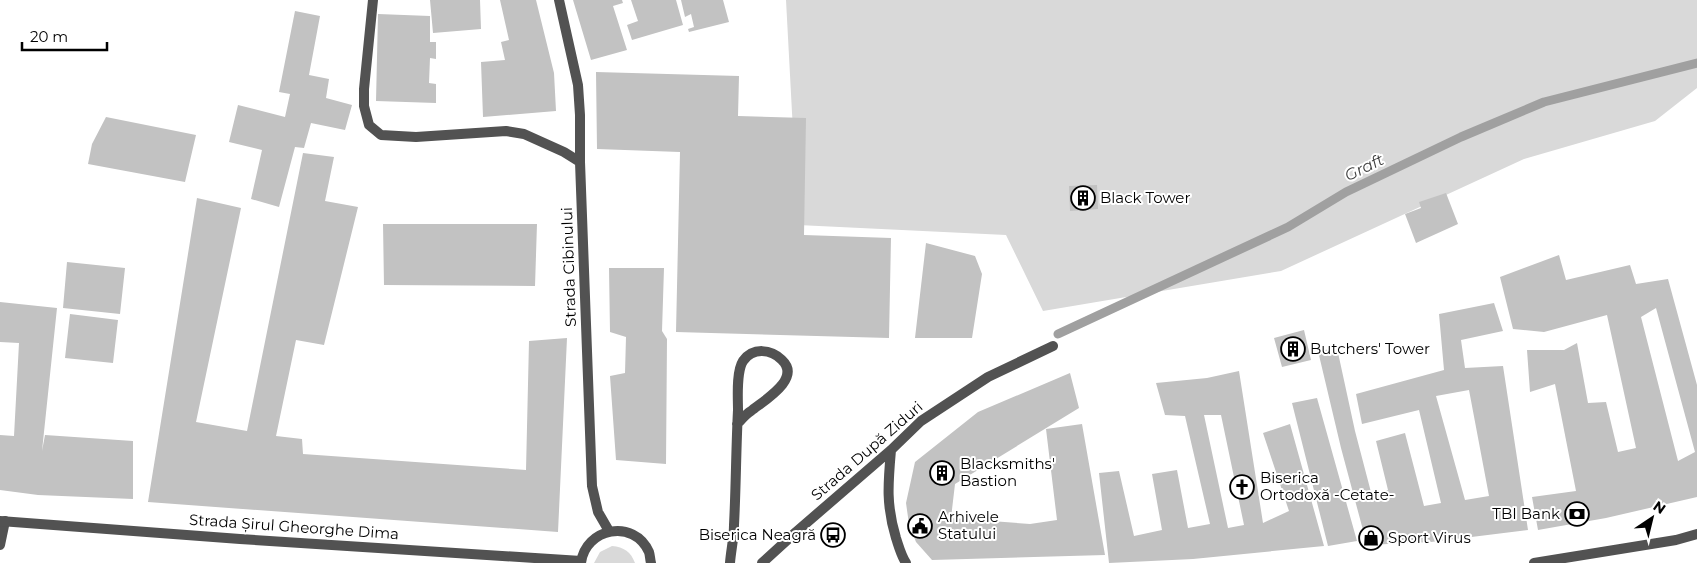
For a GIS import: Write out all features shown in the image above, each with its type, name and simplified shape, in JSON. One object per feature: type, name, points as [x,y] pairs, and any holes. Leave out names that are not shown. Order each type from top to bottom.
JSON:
[{"type":"street","points":[[372,0],[364,106],[369,124],[381,135],[416,137],[506,131],[524,134],[564,152],[580,162]]},
{"type":"street","name":"Strada Cibinului","points":[[559,0],[578,85],[592,486],[598,512],[609,531]]},
{"type":"street","name":"Strada După Ziduri","points":[[762,563],[803,525],[892,450],[921,421],[988,377],[1053,346]]},
{"type":"street","points":[[730,563],[734,527],[737,424],[739,371],[743,361],[755,352],[765,350],[778,355],[786,363],[787,374],[781,388],[766,401],[750,411],[737,424]]},
{"type":"street","points":[[892,450],[887,488],[890,517],[900,554],[906,563]]},
{"type":"street","points":[[0,545],[2,521]]},
{"type":"street","name":"Strada Șirul Gheorghe Dima","points":[[2,521],[581,562]]},
{"type":"street","points":[[581,562],[584,550],[599,535],[609,531],[621,531],[632,534],[642,542],[649,552],[651,563]]},
{"type":"street","points":[[1534,563],[1676,540],[1697,534]]},
{"type":"shaded area","points":[[786,0],[1697,0],[1697,88],[1655,121],[1524,159],[1281,271],[1043,311],[1006,235],[798,225]]},
{"type":"shaded area","points":[[612,546],[626,551],[635,563],[594,563],[600,552]]},
{"type":"building","points":[[430,0],[480,0],[481,29],[433,33]]},
{"type":"building","points":[[500,0],[536,0],[554,73],[556,111],[483,117],[481,62],[505,60],[501,42],[509,40]]},
{"type":"building","points":[[573,0],[622,0],[623,3],[613,6],[627,50],[591,60]]},
{"type":"building","points":[[631,0],[676,0],[683,25],[632,40],[627,25],[638,21]]},
{"type":"building","points":[[681,0],[723,0],[729,22],[689,32],[688,29],[694,27],[691,14],[685,17]]},
{"type":"building","points":[[295,11],[320,16],[309,75],[329,79],[326,98],[352,105],[345,130],[311,123],[304,148],[295,147],[279,207],[251,199],[262,150],[229,142],[238,105],[285,117],[290,94],[279,92]]},
{"type":"building","points":[[378,14],[430,16],[430,42],[436,42],[436,59],[430,58],[429,83],[436,84],[436,103],[376,101]]},
{"type":"building","points":[[596,72],[739,76],[738,116],[806,118],[804,235],[891,238],[889,338],[676,332],[680,152],[597,149]]},
{"type":"building","points":[[106,117],[196,135],[185,182],[88,164],[92,144]]},
{"type":"building","points":[[303,153],[334,157],[325,201],[358,207],[324,345],[296,340],[276,436],[302,439],[303,454],[526,470],[529,341],[567,338],[558,532],[148,502],[197,198],[241,208],[196,422],[247,431]]},
{"type":"building","name":"Black Tower","points":[[1097,185],[1098,209],[1070,211],[1069,186]]},
{"type":"building","points":[[1446,193],[1458,224],[1416,243],[1405,214],[1421,208],[1419,202]]},
{"type":"building","points":[[383,224],[537,224],[535,286],[384,285]]},
{"type":"building","points":[[926,243],[975,256],[982,274],[972,338],[915,338]]},
{"type":"building","points":[[1559,255],[1566,280],[1630,265],[1636,284],[1668,279],[1697,385],[1697,497],[1606,518],[1538,530],[1532,497],[1576,491],[1555,384],[1530,392],[1527,350],[1564,350],[1577,343],[1588,403],[1606,402],[1618,452],[1636,448],[1607,315],[1544,332],[1513,329],[1500,277]],"holes":[[[1656,308],[1695,452],[1678,461],[1641,317]]]},
{"type":"building","points":[[67,262],[125,268],[120,314],[63,308]]},
{"type":"building","points":[[609,268],[664,268],[662,331],[667,339],[666,464],[616,460],[610,376],[625,373],[626,337],[610,332]]},
{"type":"building","points":[[0,302],[57,308],[42,451],[45,435],[133,441],[133,499],[38,495],[0,490],[0,435],[14,436],[19,343],[0,342]]},
{"type":"building","points":[[1494,303],[1503,331],[1461,340],[1465,368],[1503,366],[1528,530],[1431,542],[1367,545],[1318,351],[1337,348],[1355,431],[1372,496],[1388,490],[1376,441],[1405,433],[1424,506],[1441,503],[1419,410],[1362,424],[1356,394],[1444,370],[1439,314]],"holes":[[[1469,390],[1489,496],[1465,500],[1436,396]]]},
{"type":"building","points":[[70,314],[118,320],[113,363],[65,358]]},
{"type":"building","name":"Butchers' Tower","points":[[1304,330],[1311,360],[1282,367],[1274,338]]},
{"type":"building","points":[[1239,371],[1263,523],[1289,511],[1263,433],[1290,424],[1324,546],[1193,559],[1109,563],[1099,473],[1119,471],[1134,536],[1162,530],[1152,474],[1177,470],[1188,528],[1210,524],[1185,416],[1165,415],[1156,383],[1207,378]],"holes":[[[1204,415],[1221,415],[1244,525],[1228,528]]]},
{"type":"building","name":"Blacksmiths' Bastion","points":[[1070,373],[1079,408],[955,484],[951,518],[1030,524],[1057,520],[1046,429],[1082,424],[1105,555],[932,560],[916,542],[909,524],[906,503],[915,462],[978,412]]},
{"type":"building","points":[[1317,398],[1357,541],[1328,546],[1292,403]]},
{"type":"waterway","name":"Graft","points":[[1058,334],[1288,227],[1346,192],[1461,137],[1544,102],[1697,63]]},
{"type":"place","name":"Black Tower","points":[[1083,198]]},
{"type":"place","name":"Butchers' Tower","points":[[1293,349]]},
{"type":"place","name":"Blacksmiths' Bastion","points":[[942,473]]},
{"type":"place","name":"Biserica Ortodoxă -Cetate-","points":[[1242,487]]},
{"type":"place","name":"TBI Bank","points":[[1577,514]]},
{"type":"place","name":"Arhivele Statului","points":[[920,526]]},
{"type":"place","name":"Biserica Neagră","points":[[833,535]]},
{"type":"place","name":"Sport Virus","points":[[1371,538]]}]
